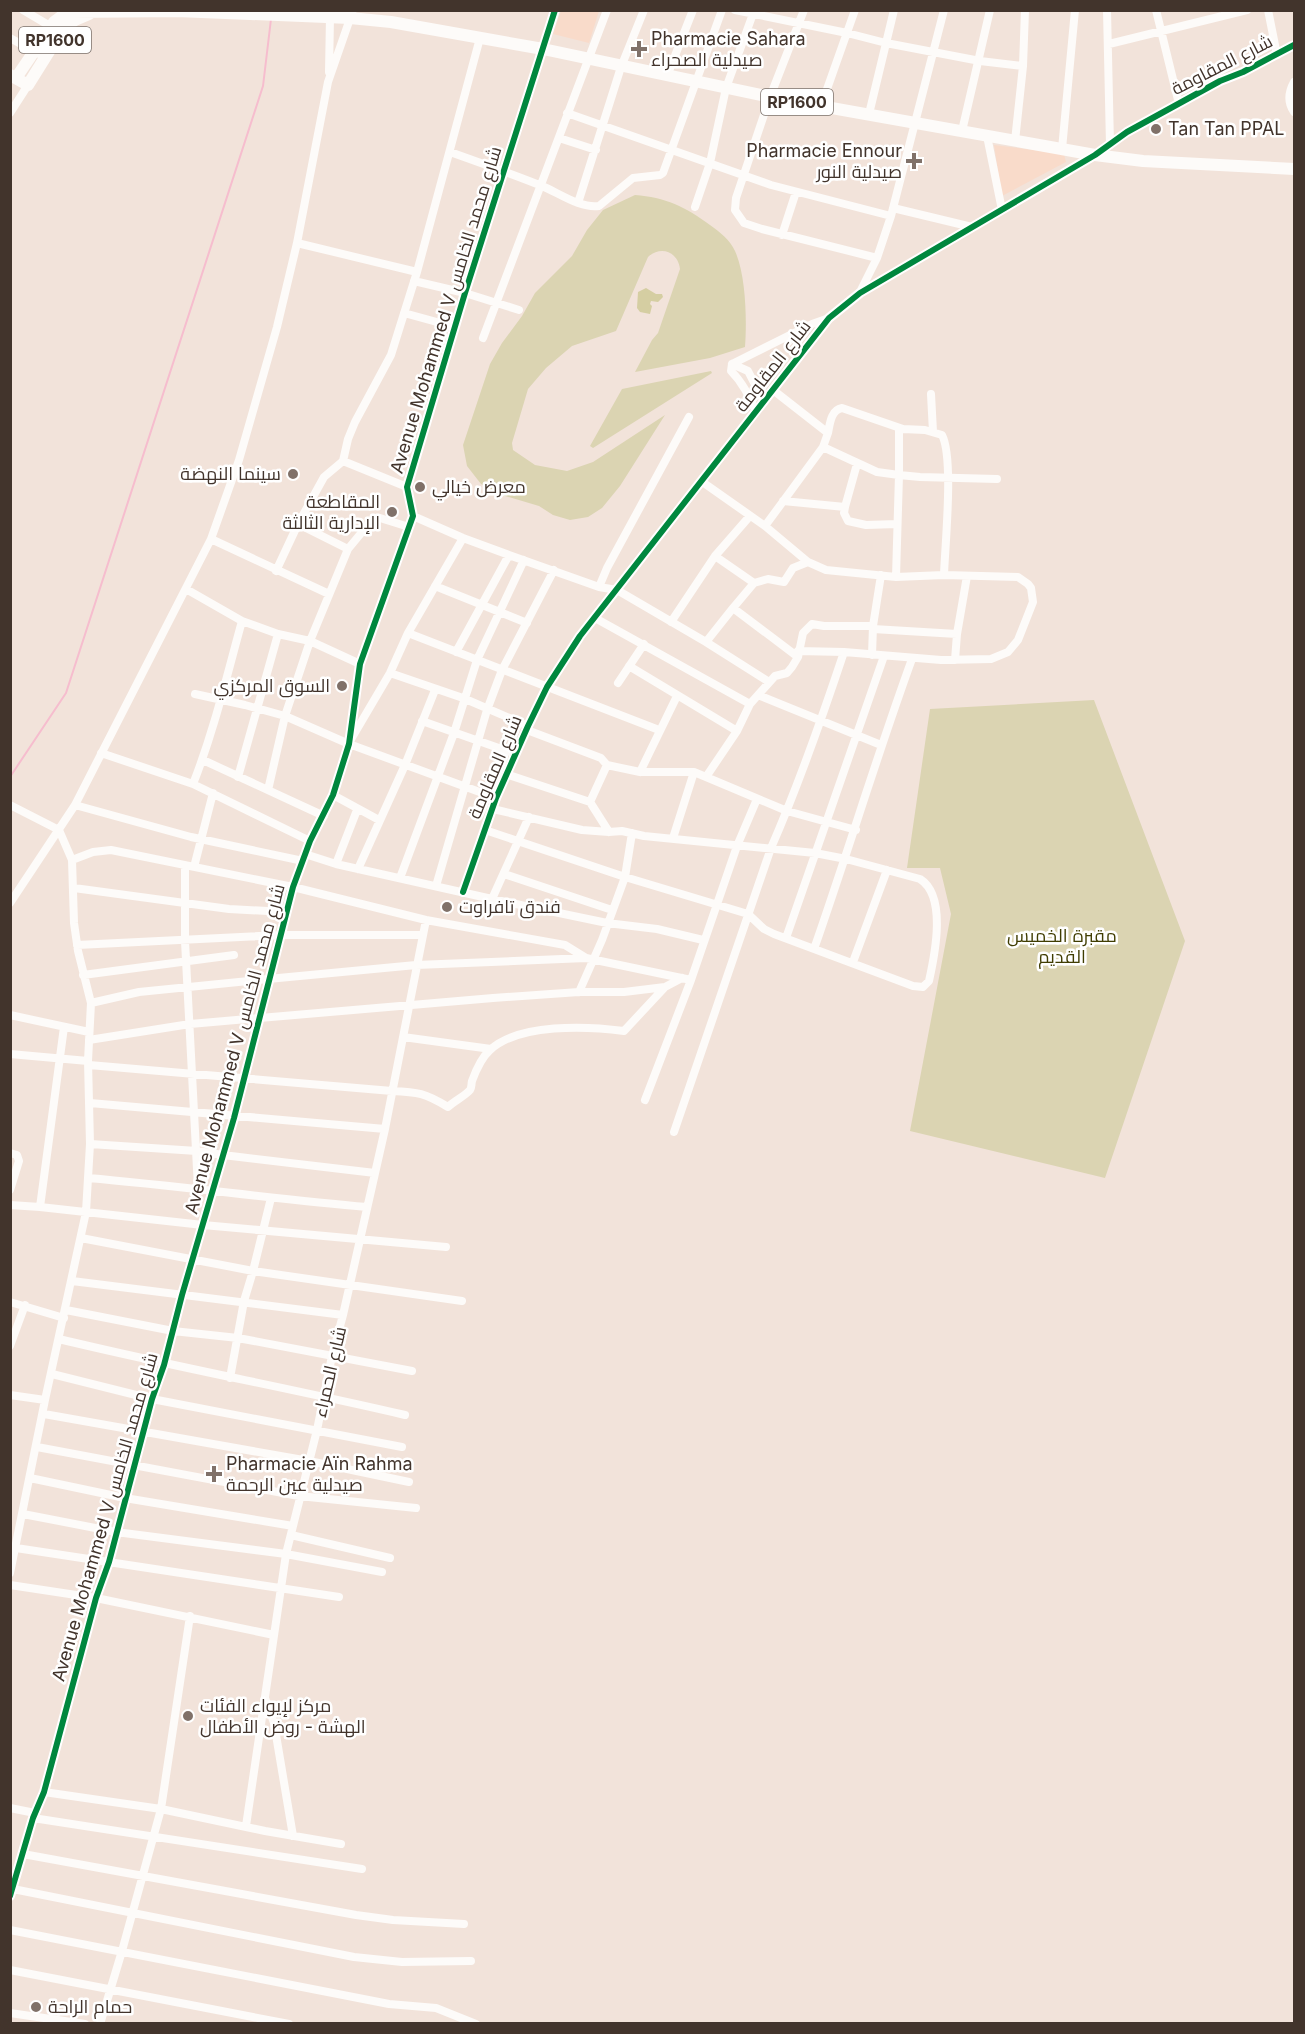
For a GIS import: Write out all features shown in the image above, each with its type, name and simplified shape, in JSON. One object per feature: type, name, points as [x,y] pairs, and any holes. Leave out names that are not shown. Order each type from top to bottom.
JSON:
[{"type":"main road","name":"RP1600","points":[[104,11],[67,25],[38,54],[12,80],[28,85],[38,54],[50,26],[57,19],[71,12],[104,11],[177,11],[330,17],[351,14],[543,49],[770,97],[1095,155],[1143,161],[1294,170]]},
{"type":"street","points":[[23,10],[50,26]]},
{"type":"street","name":"Avenue Mohammed V شارع محمد الخامس","points":[[12,1893],[34,1815],[44,1792],[152,1399],[164,1365],[234,1118],[293,887],[310,841],[333,795],[349,744],[360,664],[412,516],[407,487],[465,293],[555,10]]},
{"type":"street","points":[[483,338],[607,10]]},
{"type":"street","points":[[578,203],[621,67],[644,10]]},
{"type":"street","points":[[667,76],[693,10]]},
{"type":"street","points":[[450,152],[542,186],[578,203],[594,207],[599,206],[633,178],[660,175],[672,149],[722,10]]},
{"type":"street","points":[[735,10],[886,43],[980,61],[1023,66]]},
{"type":"street","points":[[804,10],[770,97],[734,206],[738,217],[744,222],[782,235],[877,258]]},
{"type":"street","points":[[821,106],[855,10]]},
{"type":"street","points":[[869,114],[894,10]]},
{"type":"street","points":[[860,293],[877,258],[892,212],[944,10]]},
{"type":"street","points":[[962,131],[990,10]]},
{"type":"street","points":[[1015,141],[1023,66],[1025,10]]},
{"type":"street","points":[[1062,149],[1075,10]]},
{"type":"street","points":[[1107,10],[1110,144]]},
{"type":"street","points":[[1156,10],[1179,104]]},
{"type":"street","points":[[1108,44],[1247,10]]},
{"type":"street","points":[[1268,10],[1277,55]]},
{"type":"street","points":[[695,207],[710,163],[726,88],[753,13]]},
{"type":"street","points":[[10,903],[75,805],[211,539],[242,449],[277,327],[297,243],[328,82],[351,14]]},
{"type":"street","points":[[328,82],[330,17]]},
{"type":"street","points":[[10,38],[38,54]]},
{"type":"street","points":[[276,571],[324,477],[343,461],[355,422],[391,355],[416,276],[480,38]]},
{"type":"street","name":"شارع المقاومة","points":[[463,892],[496,798],[547,687],[580,636],[829,318],[860,293],[1095,155],[1127,132],[1220,81],[1244,72],[1294,45]]},
{"type":"street","points":[[1294,82],[1289,97],[1294,112]]},
{"type":"street","points":[[10,113],[28,85]]},
{"type":"street","points":[[567,113],[771,185],[972,227]]},
{"type":"street","points":[[987,136],[1002,210]]},
{"type":"street","points":[[559,138],[596,150]]},
{"type":"street","points":[[782,235],[796,192]]},
{"type":"street","points":[[297,243],[416,276],[519,310]]},
{"type":"street","points":[[404,314],[455,327]]},
{"type":"street","points":[[732,364],[812,324],[829,318]]},
{"type":"street","points":[[732,364],[748,371],[764,402]]},
{"type":"street","points":[[732,364],[731,371],[741,381],[756,412]]},
{"type":"street","points":[[773,390],[828,433]]},
{"type":"street","points":[[931,394],[933,432]]},
{"type":"street","points":[[765,526],[823,447],[834,412],[838,408],[899,428],[940,433],[944,439],[948,478],[944,575]]},
{"type":"street","points":[[599,587],[607,568],[689,417]]},
{"type":"street","points":[[896,576],[899,428]]},
{"type":"street","points":[[823,447],[877,472],[948,478],[997,479]]},
{"type":"street","points":[[343,461],[407,487]]},
{"type":"street","points":[[857,464],[844,507],[845,516],[851,523],[897,524]]},
{"type":"street","points":[[701,481],[749,517],[765,526],[808,562],[826,570],[896,576],[1018,577],[1031,588],[1033,602],[1018,640],[1008,652],[991,659],[955,660],[912,659],[844,652],[798,654],[733,608]]},
{"type":"street","points":[[783,501],[844,507]]},
{"type":"street","points":[[412,516],[509,555],[599,587],[617,590],[769,682]]},
{"type":"street","points":[[671,622],[715,556],[749,517]]},
{"type":"street","points":[[268,790],[285,717],[310,641],[348,549],[372,520],[380,518],[409,527]]},
{"type":"street","points":[[298,524],[348,549]]},
{"type":"street","points":[[349,744],[390,673],[408,633],[463,538]]},
{"type":"street","points":[[211,539],[329,594]]},
{"type":"street","points":[[456,652],[509,555]]},
{"type":"street","points":[[715,556],[754,583]]},
{"type":"street","points":[[400,878],[454,733],[477,660],[524,560]]},
{"type":"street","points":[[706,642],[754,583],[768,579],[784,582],[793,568],[808,562]]},
{"type":"street","points":[[436,886],[487,710],[502,670],[554,570]]},
{"type":"street","points":[[872,655],[873,627],[881,575]]},
{"type":"street","points":[[955,660],[967,576]]},
{"type":"street","points":[[435,586],[527,623]]},
{"type":"street","points":[[186,589],[242,621],[278,634],[310,641],[360,664]]},
{"type":"street","points":[[595,618],[750,704]]},
{"type":"street","points":[[193,784],[203,760],[242,621]]},
{"type":"street","points":[[706,777],[737,731],[750,704],[775,676],[787,673],[798,654],[803,633],[812,624],[957,634]]},
{"type":"street","points":[[408,633],[658,730]]},
{"type":"street","points":[[238,777],[278,634]]},
{"type":"street","points":[[618,683],[644,644]]},
{"type":"street","points":[[674,1132],[771,848],[821,722],[844,652]]},
{"type":"street","points":[[786,939],[884,656]]},
{"type":"street","points":[[814,949],[856,830],[881,745],[912,659]]},
{"type":"street","points":[[629,666],[737,731]]},
{"type":"street","points":[[390,673],[464,698],[527,728],[601,758],[607,765],[640,772],[694,772],[787,811],[856,830]]},
{"type":"street","points":[[358,869],[405,765],[435,690]]},
{"type":"street","points":[[195,694],[285,717],[349,744],[496,798]]},
{"type":"street","points":[[758,695],[881,745]]},
{"type":"street","points":[[640,772],[658,730],[677,696]]},
{"type":"street","points":[[422,721],[516,754]]},
{"type":"street","points":[[101,753],[193,784],[310,841]]},
{"type":"street","points":[[203,760],[324,816]]},
{"type":"street","points":[[590,802],[607,765]]},
{"type":"street","points":[[673,838],[694,772]]},
{"type":"street","points":[[506,774],[590,802],[609,832]]},
{"type":"street","points":[[198,1188],[185,902],[189,866],[201,839],[213,793]]},
{"type":"street","points":[[333,795],[379,820]]},
{"type":"street","points":[[645,1100],[686,979],[718,905],[737,846],[757,799]]},
{"type":"street","points":[[10,805],[59,830],[72,860],[77,945],[91,1003],[90,1144],[86,1212],[10,1573]]},
{"type":"street","points":[[75,805],[201,839],[304,857],[607,923],[657,930],[703,940]]},
{"type":"street","points":[[485,830],[625,877],[748,914],[764,929],[786,939],[854,962],[913,986],[923,987],[929,982],[936,934],[936,903],[932,891],[920,879],[815,853],[737,846],[622,831],[582,830],[493,809]]},
{"type":"street","points":[[336,864],[357,810]]},
{"type":"street","points":[[492,899],[529,817]]},
{"type":"street","points":[[579,992],[590,959],[625,877],[632,833]]},
{"type":"street","points":[[72,860],[93,852],[111,850],[293,887],[426,920],[565,945],[590,959]]},
{"type":"street","points":[[854,962],[888,870]]},
{"type":"street","points":[[504,874],[612,910]]},
{"type":"street","points":[[75,888],[229,909],[286,912]]},
{"type":"street","name":"شارع الحمراء","points":[[246,1826],[286,1554],[317,1430],[385,1129],[426,920]]},
{"type":"street","points":[[77,945],[281,935],[423,935]]},
{"type":"street","points":[[83,975],[234,955]]},
{"type":"street","points":[[91,1003],[139,992],[416,965],[590,959],[686,979]]},
{"type":"street","points":[[10,1015],[64,1027],[89,1036],[190,1024],[409,1005],[579,992],[624,992],[665,987],[686,979]]},
{"type":"street","points":[[10,1054],[192,1074],[417,1092],[431,1096],[448,1107],[471,1089],[478,1065],[491,1049],[516,1034],[540,1030],[599,1027],[624,1031],[665,987]]},
{"type":"street","points":[[40,1207],[64,1027]]},
{"type":"street","points":[[403,1037],[491,1049]]},
{"type":"street","points":[[90,1103],[195,1112],[234,1118],[385,1129]]},
{"type":"street","points":[[90,1144],[197,1150],[375,1173]]},
{"type":"street","points":[[10,1153],[17,1155],[19,1161],[10,1190]]},
{"type":"street","points":[[88,1178],[367,1207]]},
{"type":"street","points":[[230,1378],[244,1302],[254,1271],[271,1198]]},
{"type":"street","points":[[10,1205],[359,1241],[446,1247]]},
{"type":"street","points":[[81,1238],[192,1261],[348,1286],[462,1301]]},
{"type":"street","points":[[72,1281],[343,1315]]},
{"type":"street","points":[[10,1302],[65,1314],[173,1331],[238,1338],[412,1371]]},
{"type":"street","points":[[10,1346],[25,1305]]},
{"type":"street","points":[[59,1339],[164,1365],[324,1396],[405,1415]]},
{"type":"street","points":[[52,1374],[152,1399],[402,1447]]},
{"type":"street","points":[[10,1395],[45,1400]]},
{"type":"street","points":[[44,1414],[309,1461],[409,1482]]},
{"type":"street","points":[[37,1447],[299,1496],[416,1508]]},
{"type":"street","points":[[30,1478],[292,1530],[390,1558]]},
{"type":"street","points":[[23,1514],[116,1532],[286,1554],[382,1572]]},
{"type":"street","points":[[16,1548],[339,1597]]},
{"type":"street","points":[[10,1585],[96,1598],[274,1635]]},
{"type":"street","points":[[100,2024],[161,1809],[190,1616]]},
{"type":"street","points":[[265,1697],[274,1723],[293,1836]]},
{"type":"street","points":[[44,1792],[161,1809],[341,1844]]},
{"type":"street","points":[[10,1808],[34,1815],[155,1836],[362,1869]]},
{"type":"street","points":[[23,1854],[356,1915],[393,1920],[464,1924]]},
{"type":"street","points":[[12,1893],[132,1913],[354,1957],[402,1962],[471,1961]]},
{"type":"street","points":[[10,1930],[389,2004],[436,2008],[476,2024]]},
{"type":"street","points":[[10,1970],[289,2024]]},
{"type":"street","points":[[10,2013],[85,2024]]},
{"type":"shaded area","points":[[561,11],[599,11],[589,43],[553,34]]},
{"type":"shaded area","points":[[994,145],[1064,154],[1066,162],[1002,196]]},
{"type":"shaded area","points":[[646,288],[656,294],[662,294],[663,297],[658,302],[651,301],[650,314],[640,312],[637,308],[638,292]]},
{"type":"green space","points":[[635,195],[656,198],[684,208],[714,228],[730,243],[739,261],[744,285],[745,347],[710,358],[635,372],[658,333],[680,269],[676,258],[668,252],[658,251],[648,257],[616,331],[572,346],[546,368],[528,389],[512,443],[513,450],[535,465],[567,471],[593,462],[665,415],[620,486],[602,508],[588,517],[570,520],[553,515],[539,506],[495,493],[481,484],[467,466],[463,445],[490,364],[535,293],[572,256],[587,230],[603,210]]},
{"type":"green space","points":[[711,371],[712,373],[593,448],[590,446],[622,389]]},
{"type":"green space","name":"مقبرة الخميس القديم","points":[[1094,700],[1185,941],[1105,1178],[910,1131],[951,914],[940,868],[907,868],[930,709]]},
{"type":"waterway","points":[[10,777],[66,693],[263,86],[271,19]]},
{"type":"cycle path","points":[[10,1896],[33,1818],[44,1792],[152,1399],[164,1365],[234,1118],[293,887],[310,841],[333,795],[349,744],[360,664],[413,516],[407,487],[465,293],[555,10]]},
{"type":"cycle path","points":[[463,892],[496,798],[547,687],[580,636],[829,318],[860,293],[1095,155],[1127,132],[1220,81],[1243,72],[1294,45]]},
{"type":"place","name":"Pharmacie Sahara صيدلية الصحراء","points":[[639,49]]},
{"type":"place","name":"Tan Tan PPAL","points":[[1156,129]]},
{"type":"place","name":"Pharmacie Ennour صيدلية النور","points":[[914,161]]},
{"type":"place","name":"سينما النهضة","points":[[293,474]]},
{"type":"place","name":"معرض خيالي","points":[[420,487]]},
{"type":"place","name":"المقاطعة الإدارية الثالثة","points":[[392,512]]},
{"type":"place","name":"السوق المركزي","points":[[342,686]]},
{"type":"place","name":"فندق تافراوت","points":[[447,907]]},
{"type":"place","name":"Pharmacie Aïn Rahma صيدلية عين الرحمة","points":[[214,1474]]},
{"type":"place","name":"مركز لإيواء الفئات الهشة - روض الأطفال","points":[[188,1716]]},
{"type":"place","name":"حمام الراحة","points":[[36,2007]]}]
